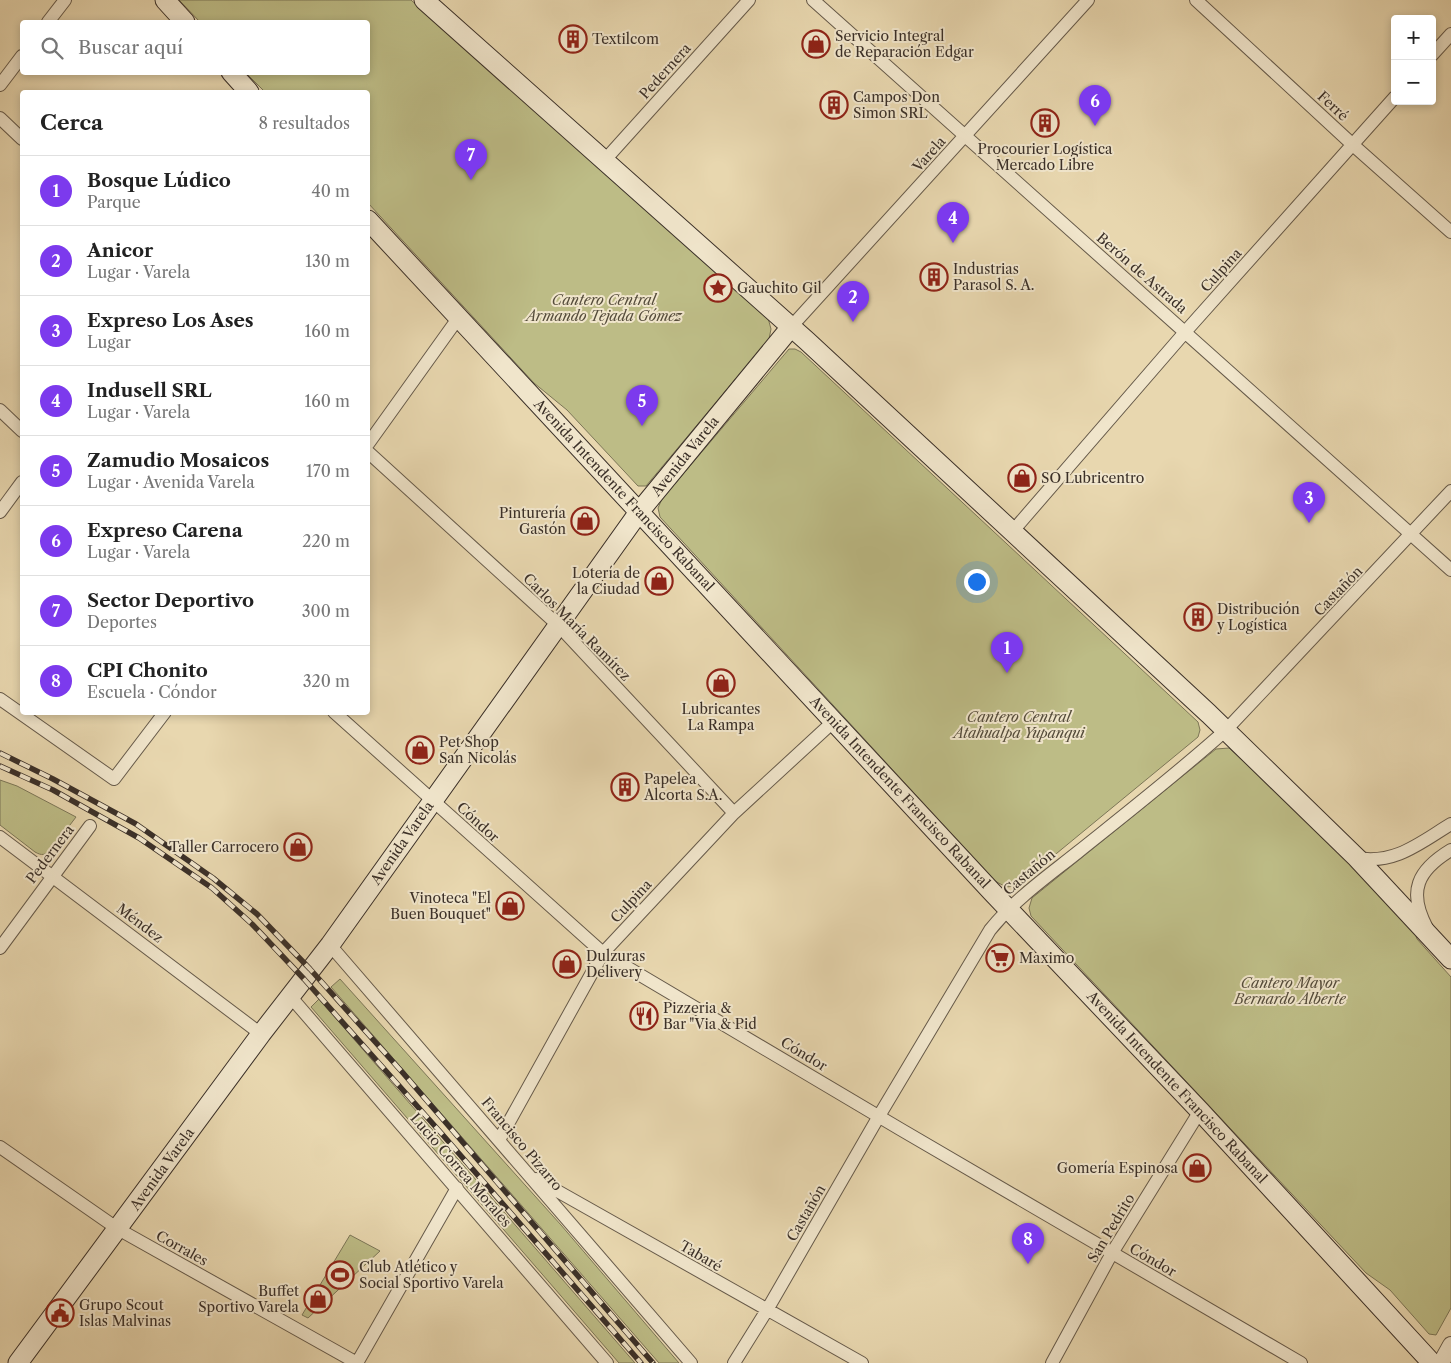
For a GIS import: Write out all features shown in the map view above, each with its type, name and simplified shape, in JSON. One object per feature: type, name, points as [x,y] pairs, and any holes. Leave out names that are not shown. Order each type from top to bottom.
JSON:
[{"type":"main road","points":[[165,0],[184,20]]},
{"type":"main road","points":[[424,0],[791,327],[1226,730],[1357,858],[1451,959]]},
{"type":"main road","points":[[234,75],[247,90]]},
{"type":"main road","name":"Avenida Intendente Francisco Rabanal","points":[[370,222],[1009,909],[1200,1111],[1432,1363]]},
{"type":"main road","name":"Avenida Varela","points":[[18,1363],[261,1034],[330,944],[639,512],[791,327]]},
{"type":"street","points":[[50,20],[66,0]]},
{"type":"street","name":"Pedernera","points":[[604,161],[749,0]]},
{"type":"street","name":"Berón de Astrada","points":[[813,0],[964,137],[1186,331],[1451,570]]},
{"type":"street","name":"Varela","points":[[791,327],[1088,0]]},
{"type":"street","name":"Ferré","points":[[1196,0],[1352,144],[1451,232]]},
{"type":"street","points":[[1436,51],[1451,34]]},
{"type":"street","points":[[0,85],[20,59]]},
{"type":"street","name":"Culpina","points":[[1012,532],[1186,331],[1391,101]]},
{"type":"street","points":[[0,118],[20,137]]},
{"type":"street","points":[[370,441],[459,317]]},
{"type":"street","points":[[0,410],[20,429]]},
{"type":"street","name":"Carlos María Ramírez","points":[[370,454],[558,625],[734,813]]},
{"type":"street","points":[[0,512],[20,485]]},
{"type":"street","name":"Castañón","points":[[734,1363],[990,930],[1009,909],[1195,758],[1226,730],[1451,491]]},
{"type":"street","points":[[0,699],[20,713]]},
{"type":"street","points":[[23,715],[114,779],[163,715]]},
{"type":"street","name":"Cóndor","points":[[337,715],[603,952],[1301,1363]]},
{"type":"street","name":"Culpina","points":[[500,1140],[603,952],[734,813],[834,721]]},
{"type":"street","points":[[1357,858],[1374,860],[1391,858],[1407,851],[1451,824]]},
{"type":"street","name":"Pedernera","points":[[0,948],[90,826]]},
{"type":"street","name":"Méndez","points":[[0,837],[261,1034]]},
{"type":"street","points":[[1433,939],[1423,921],[1418,904],[1418,886],[1424,871],[1437,858],[1451,850]]},
{"type":"street","name":"Francisco Pizarro","points":[[330,944],[691,1363]]},
{"type":"street","name":"Lucio Correa Morales","points":[[290,996],[608,1363]]},
{"type":"street","name":"San Pedrito","points":[[1052,1363],[1112,1253],[1200,1111]]},
{"type":"street","name":"Corrales","points":[[0,1147],[118,1228],[357,1363]]},
{"type":"street","name":"Tabaré","points":[[527,1174],[862,1363]]},
{"type":"street","points":[[357,1363],[457,1188]]},
{"type":"street","points":[[1441,1363],[1451,1345]]},
{"type":"green space","name":"Cantero Central Armando Tejada Gómez","points":[[179,0],[411,0],[768,318],[771,329],[769,339],[646,486],[638,486],[567,410],[534,383],[370,205],[370,90],[263,90],[248,75],[370,75],[370,20],[198,20]]},
{"type":"green space","name":"Cantero Central Atahualpa Yupanqui","points":[[789,349],[801,352],[1198,722],[1200,730],[1198,737],[1017,886],[1006,887],[995,881],[660,517],[658,508],[662,499]]},
{"type":"green space","name":"Cantero Mayor Bernardo Alberte","points":[[1229,748],[1408,913],[1417,939],[1451,977],[1451,1308],[1436,1335],[1429,1334],[1390,1290],[1366,1273],[1031,916],[1029,908],[1032,898],[1216,749]]},
{"type":"green space","points":[[0,780],[17,786],[76,817],[47,853],[35,852],[0,825]]},
{"type":"green space","points":[[340,979],[561,1225],[679,1363],[659,1363],[331,987]]},
{"type":"green space","points":[[319,999],[635,1363],[619,1363],[311,1007]]},
{"type":"green space","name":"Club Atlético y Social Sportivo Varela","points":[[350,1235],[380,1251],[308,1318],[302,1315]]},
{"type":"railway","points":[[0,753],[136,824],[213,878],[257,914],[310,969],[403,1073],[653,1363]]},
{"type":"railway","points":[[0,766],[53,790],[139,838],[212,888],[252,924],[304,979],[442,1134],[641,1363]]},
{"type":"place","name":"Textilcom","points":[[573,39]]},
{"type":"place","name":"Servicio Integral de Reparación Edgar","points":[[816,44]]},
{"type":"place","name":"Campos Don Simon SRL","points":[[834,105]]},
{"type":"place","name":"Procourier Logística Mercado Libre","points":[[1045,123]]},
{"type":"place","name":"Expreso Carena","points":[[1095,126]]},
{"type":"place","name":"Sector Deportivo","points":[[471,180]]},
{"type":"place","name":"Indusell SRL","points":[[953,243]]},
{"type":"place","name":"Industrias Parasol S. A.","points":[[934,277]]},
{"type":"place","name":"Gauchito Gil","points":[[718,288]]},
{"type":"place","name":"Anicor","points":[[853,322]]},
{"type":"place","name":"Zamudio Mosaicos","points":[[642,426]]},
{"type":"place","name":"SO Lubricentro","points":[[1022,478]]},
{"type":"place","name":"Pinturería Gastón","points":[[585,521]]},
{"type":"place","name":"Expreso Los Ases","points":[[1309,523]]},
{"type":"place","name":"Lotería de la Ciudad","points":[[659,581]]},
{"type":"place","name":"Distribución y Logística","points":[[1198,617]]},
{"type":"place","name":"Bosque Lúdico","points":[[1007,673]]},
{"type":"place","name":"Lubricantes La Rampa","points":[[721,683]]},
{"type":"place","name":"Pet Shop San Nicolás","points":[[420,750]]},
{"type":"place","name":"Papelea Alcorta S.A.","points":[[625,787]]},
{"type":"place","name":"Taller Carrocero","points":[[298,847]]},
{"type":"place","name":"Vinoteca \"El Buen Bouquet\"","points":[[510,906]]},
{"type":"place","name":"Maximo","points":[[1000,958]]},
{"type":"place","name":"Dulzuras Delivery","points":[[567,964]]},
{"type":"place","name":"Pizzeria & Bar \"Via & Pid","points":[[644,1016]]},
{"type":"place","name":"Gomería Espinosa","points":[[1197,1168]]},
{"type":"place","name":"CPI Chonito","points":[[1028,1264]]},
{"type":"place","name":"Club Atlético y Social Sportivo Varela","points":[[340,1275]]},
{"type":"place","name":"Buffet Sportivo Varela","points":[[318,1299]]},
{"type":"place","name":"Grupo Scout Islas Malvinas","points":[[60,1313]]}]
